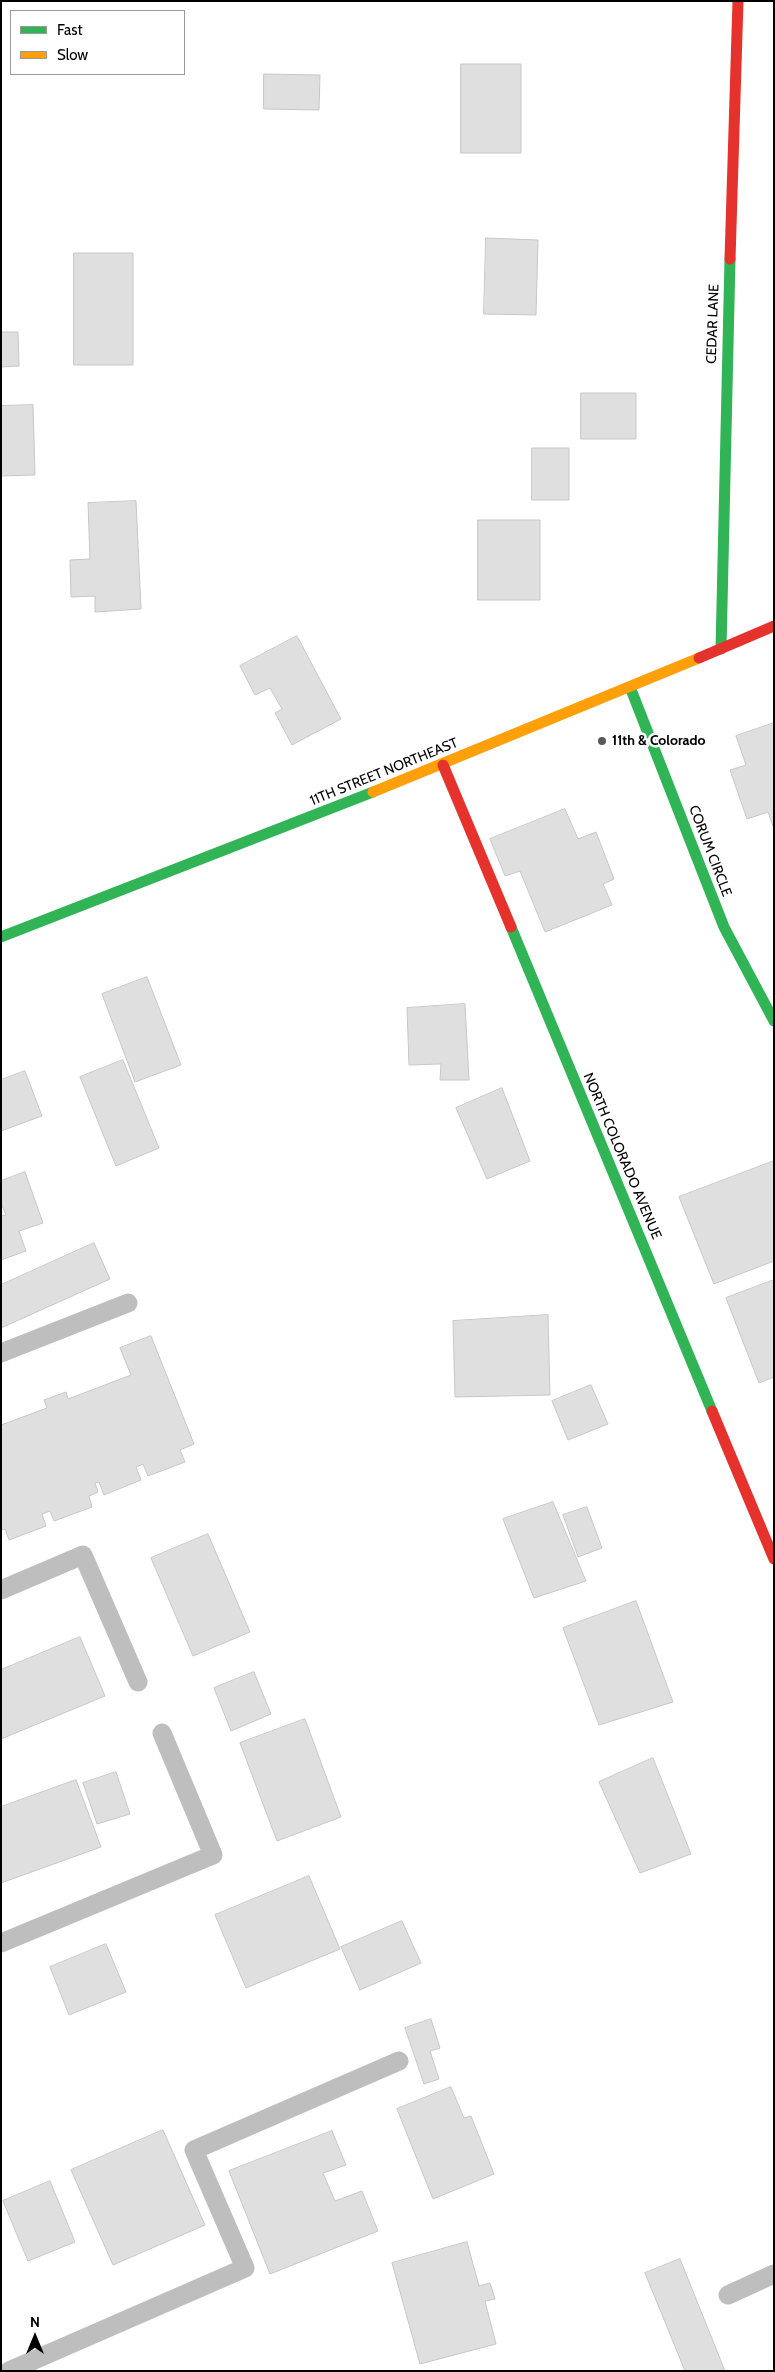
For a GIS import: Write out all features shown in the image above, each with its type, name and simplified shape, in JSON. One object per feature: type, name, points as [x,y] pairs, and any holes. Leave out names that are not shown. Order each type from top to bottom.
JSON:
[{"type":"street","name":"CEDAR LANE","points":[[720,649],[727,342],[738,1]]},
{"type":"street","name":"11TH STREET NORTHEAST","points":[[1,937],[443,765],[774,626]]},
{"type":"street","name":"CORUM CIRCLE","points":[[630,687],[724,927],[774,1021]]},
{"type":"street","name":"NORTH COLORADO AVENUE","points":[[443,765],[774,1559]]},
{"type":"lane","points":[[1,1353],[128,1303]]},
{"type":"lane","points":[[1,1590],[83,1555],[138,1682]]},
{"type":"lane","points":[[1,1943],[213,1855],[162,1733]]},
{"type":"lane","points":[[8,2371],[245,2268],[194,2150],[399,2062]]},
{"type":"lane","points":[[728,2295],[774,2274]]},
{"type":"building","points":[[461,64],[521,64],[521,153],[461,153]]},
{"type":"building","points":[[264,74],[320,75],[319,110],[264,109]]},
{"type":"building","points":[[486,238],[538,240],[536,315],[484,314]]},
{"type":"building","points":[[74,253],[133,253],[133,365],[74,365]]},
{"type":"building","points":[[1,332],[18,332],[19,366],[1,367]]},
{"type":"building","points":[[581,393],[636,393],[636,439],[581,439]]},
{"type":"building","points":[[33,405],[35,475],[1,476],[1,406]]},
{"type":"building","points":[[532,448],[569,448],[569,500],[532,500]]},
{"type":"building","points":[[136,501],[141,609],[95,612],[95,596],[71,597],[70,560],[90,559],[88,503]]},
{"type":"building","points":[[478,520],[540,520],[540,600],[478,600]]},
{"type":"building","points":[[297,636],[341,719],[292,745],[275,713],[282,709],[270,688],[255,695],[240,666]]},
{"type":"building","points":[[774,723],[774,829],[768,812],[747,819],[730,770],[746,765],[736,736]]},
{"type":"building","points":[[565,809],[578,839],[596,832],[614,879],[603,884],[612,905],[545,932],[520,871],[505,876],[490,839]]},
{"type":"building","points":[[147,977],[181,1065],[135,1082],[102,994]]},
{"type":"building","points":[[465,1004],[469,1080],[440,1080],[441,1064],[409,1065],[407,1008]]},
{"type":"building","points":[[123,1060],[159,1148],[116,1166],[80,1077]]},
{"type":"building","points":[[25,1071],[42,1116],[1,1131],[1,1080]]},
{"type":"building","points":[[502,1088],[530,1161],[487,1179],[456,1108]]},
{"type":"building","points":[[774,1161],[774,1261],[714,1284],[679,1197]]},
{"type":"building","points":[[25,1172],[43,1223],[19,1231],[26,1251],[1,1260],[1,1216],[6,1215],[1,1203],[1,1181]]},
{"type":"building","points":[[94,1243],[110,1279],[1,1328],[1,1285]]},
{"type":"building","points":[[774,1280],[774,1377],[759,1383],[726,1298]]},
{"type":"building","points":[[548,1315],[550,1395],[455,1397],[453,1321]]},
{"type":"building","points":[[151,1336],[194,1444],[180,1450],[185,1462],[148,1476],[143,1464],[136,1467],[141,1480],[104,1495],[99,1482],[95,1483],[98,1492],[89,1496],[92,1507],[54,1521],[50,1511],[42,1514],[46,1526],[9,1540],[5,1529],[1,1530],[1,1425],[47,1408],[44,1400],[66,1392],[68,1399],[131,1375],[120,1348]]},
{"type":"building","points":[[591,1385],[608,1424],[568,1440],[552,1401]]},
{"type":"building","points":[[553,1502],[586,1581],[534,1598],[503,1519]]},
{"type":"building","points":[[587,1507],[602,1548],[578,1557],[563,1515]]},
{"type":"building","points":[[208,1534],[250,1632],[193,1656],[151,1558]]},
{"type":"building","points":[[636,1601],[673,1702],[599,1725],[563,1628]]},
{"type":"building","points":[[80,1637],[105,1696],[1,1739],[1,1670]]},
{"type":"building","points":[[254,1672],[271,1714],[231,1731],[214,1688]]},
{"type":"building","points":[[305,1719],[341,1817],[277,1841],[240,1743]]},
{"type":"building","points":[[653,1758],[691,1854],[640,1873],[599,1782]]},
{"type":"building","points":[[116,1772],[130,1814],[97,1824],[83,1783]]},
{"type":"building","points":[[76,1780],[101,1847],[1,1883],[1,1807]]},
{"type":"building","points":[[309,1876],[340,1949],[246,1988],[215,1915]]},
{"type":"building","points":[[402,1921],[421,1963],[360,1990],[341,1947]]},
{"type":"building","points":[[106,1944],[126,1992],[69,2015],[50,1967]]},
{"type":"building","points":[[431,2019],[440,2048],[430,2051],[439,2079],[424,2084],[405,2028]]},
{"type":"building","points":[[451,2087],[464,2118],[471,2116],[494,2174],[433,2199],[397,2109]]},
{"type":"building","points":[[163,2130],[205,2225],[113,2265],[71,2170]]},
{"type":"building","points":[[332,2131],[346,2165],[323,2173],[335,2201],[362,2191],[378,2231],[270,2274],[229,2171]]},
{"type":"building","points":[[50,2181],[75,2242],[28,2261],[3,2201]]},
{"type":"building","points":[[467,2242],[479,2286],[490,2283],[495,2299],[485,2301],[496,2344],[420,2364],[392,2263]]},
{"type":"building","points":[[680,2259],[725,2371],[685,2371],[645,2273]]},
{"type":"traffic: fast","points":[[721,649],[730,259]]},
{"type":"traffic: fast","points":[[630,687],[724,927],[774,1021]]},
{"type":"traffic: fast","points":[[1,937],[373,792]]},
{"type":"traffic: fast","points":[[511,927],[712,1411]]},
{"type":"traffic: slow","points":[[373,792],[699,658]]},
{"type":"traffic: jam","points":[[730,259],[738,1]]},
{"type":"traffic: jam","points":[[699,658],[774,626]]},
{"type":"traffic: jam","points":[[443,765],[511,927]]},
{"type":"traffic: jam","points":[[712,1411],[774,1559]]},
{"type":"place","name":"11th & Colorado","points":[[602,741]]}]
